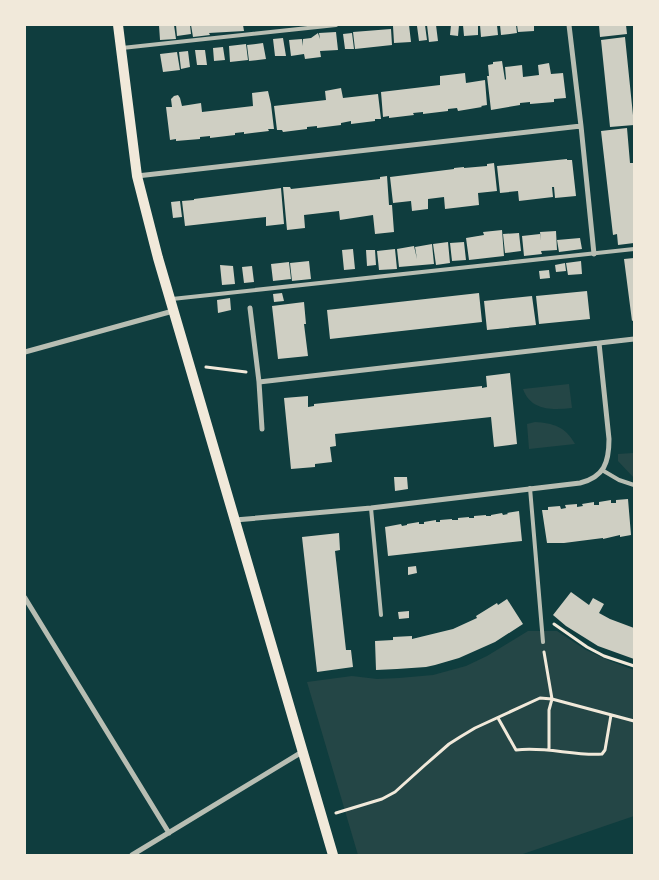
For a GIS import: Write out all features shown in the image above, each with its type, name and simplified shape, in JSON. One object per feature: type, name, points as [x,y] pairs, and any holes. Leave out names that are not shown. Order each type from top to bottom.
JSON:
[{"type":"main road","points":[[118,25],[137,176],[158,258],[333,855]]},
{"type":"street","points":[[569,25],[594,254]]},
{"type":"street","points":[[137,176],[581,126]]},
{"type":"street","points":[[250,308],[259,382],[262,429]]},
{"type":"street","points":[[25,352],[174,311]]},
{"type":"street","points":[[259,382],[634,339]]},
{"type":"street","points":[[235,520],[371,508],[580,483],[590,480],[602,470],[607,460],[609,449],[599,343]]},
{"type":"street","points":[[25,598],[169,833]]},
{"type":"street","points":[[132,855],[303,751]]},
{"type":"lane","points":[[121,48],[336,25]]},
{"type":"lane","points":[[170,299],[634,249]]},
{"type":"lane","points":[[602,470],[619,480],[634,485]]},
{"type":"lane","points":[[530,488],[543,642]]},
{"type":"lane","points":[[371,508],[381,615]]},
{"type":"path","points":[[190,365],[246,372],[259,382]]},
{"type":"path","points":[[549,750],[548,710],[552,699],[543,642],[555,624],[587,647],[604,656],[634,666]]},
{"type":"path","points":[[322,817],[382,799],[395,792],[449,744],[475,728],[540,698],[552,699],[634,721]]},
{"type":"path","points":[[498,718],[516,750],[530,748],[560,750],[588,755],[602,754],[605,750],[611,715]]},
{"type":"shaded area","points":[[569,384],[572,408],[543,408],[531,402],[523,389]]},
{"type":"shaded area","points":[[535,422],[548,423],[558,427],[575,444],[529,449],[527,424]]},
{"type":"shaded area","points":[[633,453],[634,478],[618,461],[618,454]]},
{"type":"shaded area","points":[[528,631],[557,631],[586,650],[634,670],[634,816],[520,855],[358,855],[307,682],[352,676],[377,679],[433,675],[466,666],[487,656]]},
{"type":"building","points":[[159,25],[174,25],[176,39],[160,40]]},
{"type":"building","points":[[176,25],[190,25],[191,34],[177,36]]},
{"type":"building","points":[[191,25],[243,25],[244,31],[209,33],[210,35],[193,37]]},
{"type":"building","points":[[409,25],[411,42],[394,43],[393,26]]},
{"type":"building","points":[[425,25],[427,40],[419,41],[417,26]]},
{"type":"building","points":[[427,25],[436,25],[438,41],[429,42]]},
{"type":"building","points":[[451,25],[459,25],[458,36],[450,35]]},
{"type":"building","points":[[463,25],[478,25],[478,35],[464,36]]},
{"type":"building","points":[[480,25],[497,25],[498,35],[481,37]]},
{"type":"building","points":[[500,25],[516,25],[517,33],[501,35]]},
{"type":"building","points":[[517,25],[534,25],[534,31],[518,32]]},
{"type":"building","points":[[599,25],[626,25],[627,34],[600,37]]},
{"type":"building","points":[[391,29],[392,45],[355,49],[353,32]]},
{"type":"building","points":[[336,32],[338,50],[320,51],[321,57],[305,59],[304,54],[291,56],[289,40],[302,39],[303,46],[303,39],[311,38],[318,33],[320,39],[319,33]]},
{"type":"building","points":[[352,33],[354,49],[345,49],[343,34]]},
{"type":"building","points":[[625,37],[634,125],[610,127],[601,40]]},
{"type":"building","points":[[283,38],[286,56],[275,56],[273,39]]},
{"type":"building","points":[[263,43],[266,59],[249,61],[247,45]]},
{"type":"building","points":[[246,44],[248,60],[230,62],[229,46]]},
{"type":"building","points":[[223,47],[225,60],[214,61],[213,48]]},
{"type":"building","points":[[195,50],[205,50],[207,65],[197,65]]},
{"type":"building","points":[[188,51],[190,67],[181,69],[179,52]]},
{"type":"building","points":[[177,52],[180,70],[163,72],[160,54]]},
{"type":"building","points":[[502,61],[505,80],[505,67],[522,65],[523,77],[539,75],[538,65],[549,63],[551,74],[563,73],[566,98],[554,99],[554,102],[520,103],[520,105],[491,110],[487,76],[489,76],[488,65],[493,64],[493,62]]},
{"type":"building","points":[[465,73],[466,83],[485,80],[487,105],[458,111],[457,108],[448,109],[448,111],[423,114],[423,112],[413,113],[414,115],[389,118],[389,116],[383,117],[381,92],[440,85],[440,76]]},
{"type":"building","points":[[341,88],[343,98],[378,94],[381,119],[351,124],[351,121],[341,123],[341,125],[317,128],[317,126],[307,127],[307,129],[283,132],[282,130],[277,130],[274,106],[326,100],[325,91]]},
{"type":"building","points":[[268,91],[274,129],[210,138],[210,136],[200,137],[200,139],[170,140],[166,107],[172,107],[171,99],[174,96],[178,95],[182,106],[201,103],[202,112],[253,106],[252,93]]},
{"type":"building","points":[[627,128],[630,163],[634,163],[634,243],[618,245],[617,234],[613,235],[601,131]]},
{"type":"building","points":[[572,160],[576,196],[555,198],[554,187],[552,187],[553,197],[519,201],[518,191],[500,193],[497,166]]},
{"type":"building","points":[[494,163],[497,191],[478,193],[479,205],[445,209],[444,197],[428,199],[428,209],[412,211],[411,201],[393,203],[390,177],[454,168],[487,166],[487,164]]},
{"type":"building","points":[[387,176],[389,205],[392,205],[394,232],[375,234],[373,215],[340,220],[339,211],[304,215],[305,228],[287,230],[283,187],[290,187],[291,189],[380,179],[380,177]]},
{"type":"building","points":[[281,188],[284,224],[266,226],[266,217],[185,226],[182,201]]},
{"type":"building","points":[[180,201],[182,217],[173,218],[171,202]]},
{"type":"building","points":[[502,230],[504,256],[469,260],[466,238],[484,235],[483,232]]},
{"type":"building","points":[[556,231],[557,250],[541,251],[542,254],[524,256],[522,236],[540,234],[541,241],[540,232]]},
{"type":"building","points":[[519,233],[521,251],[505,253],[503,234]]},
{"type":"building","points":[[580,238],[582,249],[559,252],[557,240]]},
{"type":"building","points":[[448,242],[450,263],[436,265],[433,244]]},
{"type":"building","points":[[464,242],[466,260],[452,261],[450,243]]},
{"type":"building","points":[[432,244],[434,264],[399,267],[397,249],[414,246],[417,259],[415,247]]},
{"type":"building","points":[[353,249],[355,269],[344,270],[342,250]]},
{"type":"building","points":[[395,249],[397,269],[379,270],[377,251]]},
{"type":"building","points":[[366,250],[375,250],[376,265],[367,266]]},
{"type":"building","points":[[634,258],[634,320],[632,321],[624,259]]},
{"type":"building","points":[[309,261],[311,279],[292,281],[290,263]]},
{"type":"building","points":[[581,261],[582,274],[568,275],[566,263]]},
{"type":"building","points":[[289,262],[291,279],[273,281],[271,264]]},
{"type":"building","points":[[565,263],[566,271],[556,272],[555,265]]},
{"type":"building","points":[[220,265],[233,266],[235,284],[222,285]]},
{"type":"building","points":[[252,266],[254,282],[244,283],[242,267]]},
{"type":"building","points":[[549,270],[550,278],[540,279],[539,271]]},
{"type":"building","points":[[587,291],[590,319],[539,324],[536,296]]},
{"type":"building","points":[[282,293],[284,301],[274,302],[273,294]]},
{"type":"building","points":[[479,293],[482,322],[330,339],[327,310]]},
{"type":"building","points":[[532,296],[536,325],[487,330],[484,301]]},
{"type":"building","points":[[230,298],[231,310],[218,313],[217,300]]},
{"type":"building","points":[[304,302],[306,324],[304,324],[308,356],[278,359],[272,306]]},
{"type":"building","points":[[510,373],[517,444],[494,447],[491,417],[335,434],[336,446],[330,447],[332,462],[315,464],[315,467],[291,469],[284,398],[308,396],[308,407],[314,406],[314,404],[482,386],[482,388],[487,387],[486,376]]},
{"type":"building","points":[[394,477],[407,477],[408,489],[395,491]]},
{"type":"building","points":[[628,499],[631,535],[564,543],[547,543],[542,510],[548,510],[548,507],[560,506],[561,509],[566,508],[565,505],[577,504],[577,507],[594,502],[594,505],[599,505],[599,502],[611,500],[611,503],[616,503],[616,500]]},
{"type":"building","points":[[519,511],[522,541],[388,556],[385,527],[419,522],[419,524],[424,524],[424,522],[436,520],[436,522],[440,522],[440,520],[458,520],[458,518],[474,518],[474,516],[491,516],[502,513],[503,515]]},
{"type":"building","points":[[339,533],[340,550],[335,551],[346,650],[351,650],[353,667],[317,672],[302,537]]},
{"type":"building","points":[[416,566],[417,573],[408,575],[408,567]]},
{"type":"building","points":[[571,592],[589,605],[593,598],[604,604],[599,613],[634,628],[634,659],[598,646],[566,626],[553,615]]},
{"type":"building","points":[[507,599],[523,624],[495,642],[459,658],[435,665],[376,670],[375,641],[393,640],[393,637],[412,636],[412,639],[453,629],[477,618],[476,616]]},
{"type":"building","points":[[409,611],[409,618],[399,619],[398,612]]}]
